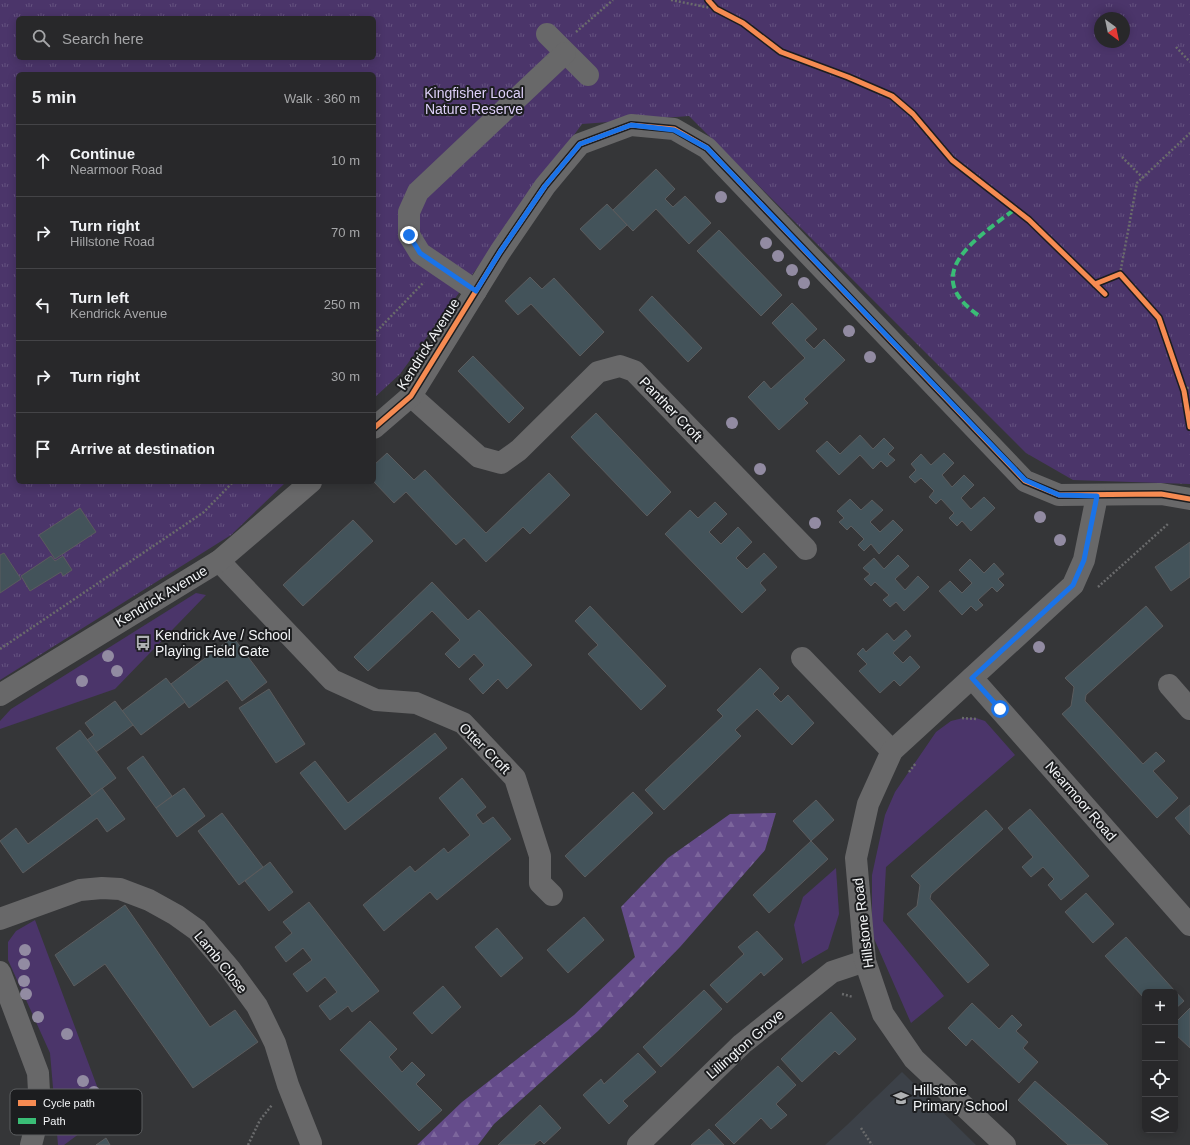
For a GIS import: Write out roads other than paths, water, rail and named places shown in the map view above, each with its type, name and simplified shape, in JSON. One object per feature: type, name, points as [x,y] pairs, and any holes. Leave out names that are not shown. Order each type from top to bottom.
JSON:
[{"type":"street","points":[[476,291],[420,253],[409,235],[409,212],[418,192],[557,45],[588,75]]},
{"type":"street","name":"Kendrick Avenue","points":[[376,426],[411,396],[500,252],[545,186],[580,144],[631,125],[674,130],[707,148],[1025,480],[1059,495],[1097,496],[1161,494],[1190,499]]},
{"type":"street","name":"Panther Croft","points":[[411,396],[479,458],[501,463],[519,450],[598,372],[620,366],[634,371],[806,549]]},
{"type":"street","name":"Kendrick Avenue","points":[[0,696],[219,561],[309,484]]},
{"type":"street","name":"Hillstone Road","points":[[1005,1145],[914,1059],[883,1014],[864,961],[856,858],[868,804],[892,751],[1073,585],[1084,560],[1097,496]]},
{"type":"street","name":"Otter Croft","points":[[219,561],[332,680],[376,700],[416,702],[463,723],[515,778],[540,856],[540,883],[552,895]]},
{"type":"street","points":[[802,658],[892,751]]},
{"type":"street","name":"Nearmoor Road","points":[[972,678],[1187,916]]},
{"type":"street","points":[[1169,685],[1190,709]]},
{"type":"street","name":"Lamb Close","points":[[0,919],[80,890],[102,888],[120,889],[149,900],[176,915],[197,930],[230,969],[257,1006],[275,1043],[288,1085],[311,1143]]},
{"type":"street","name":"Lillington Grove","points":[[638,1145],[742,1044],[832,972],[864,961]]},
{"type":"street","points":[[0,972],[38,1073],[39,1089]]},
{"type":"street","points":[[31,1145],[34,1135]]},
{"type":"place","name":"Kendrick Ave / School Playing Field Gate","points":[[143,643]]},
{"type":"place","name":"Hillstone Primary School","points":[[901,1098]]},
{"type":"park label","name":"Kingfisher Local Nature Reserve","points":[[474,102]]}]
